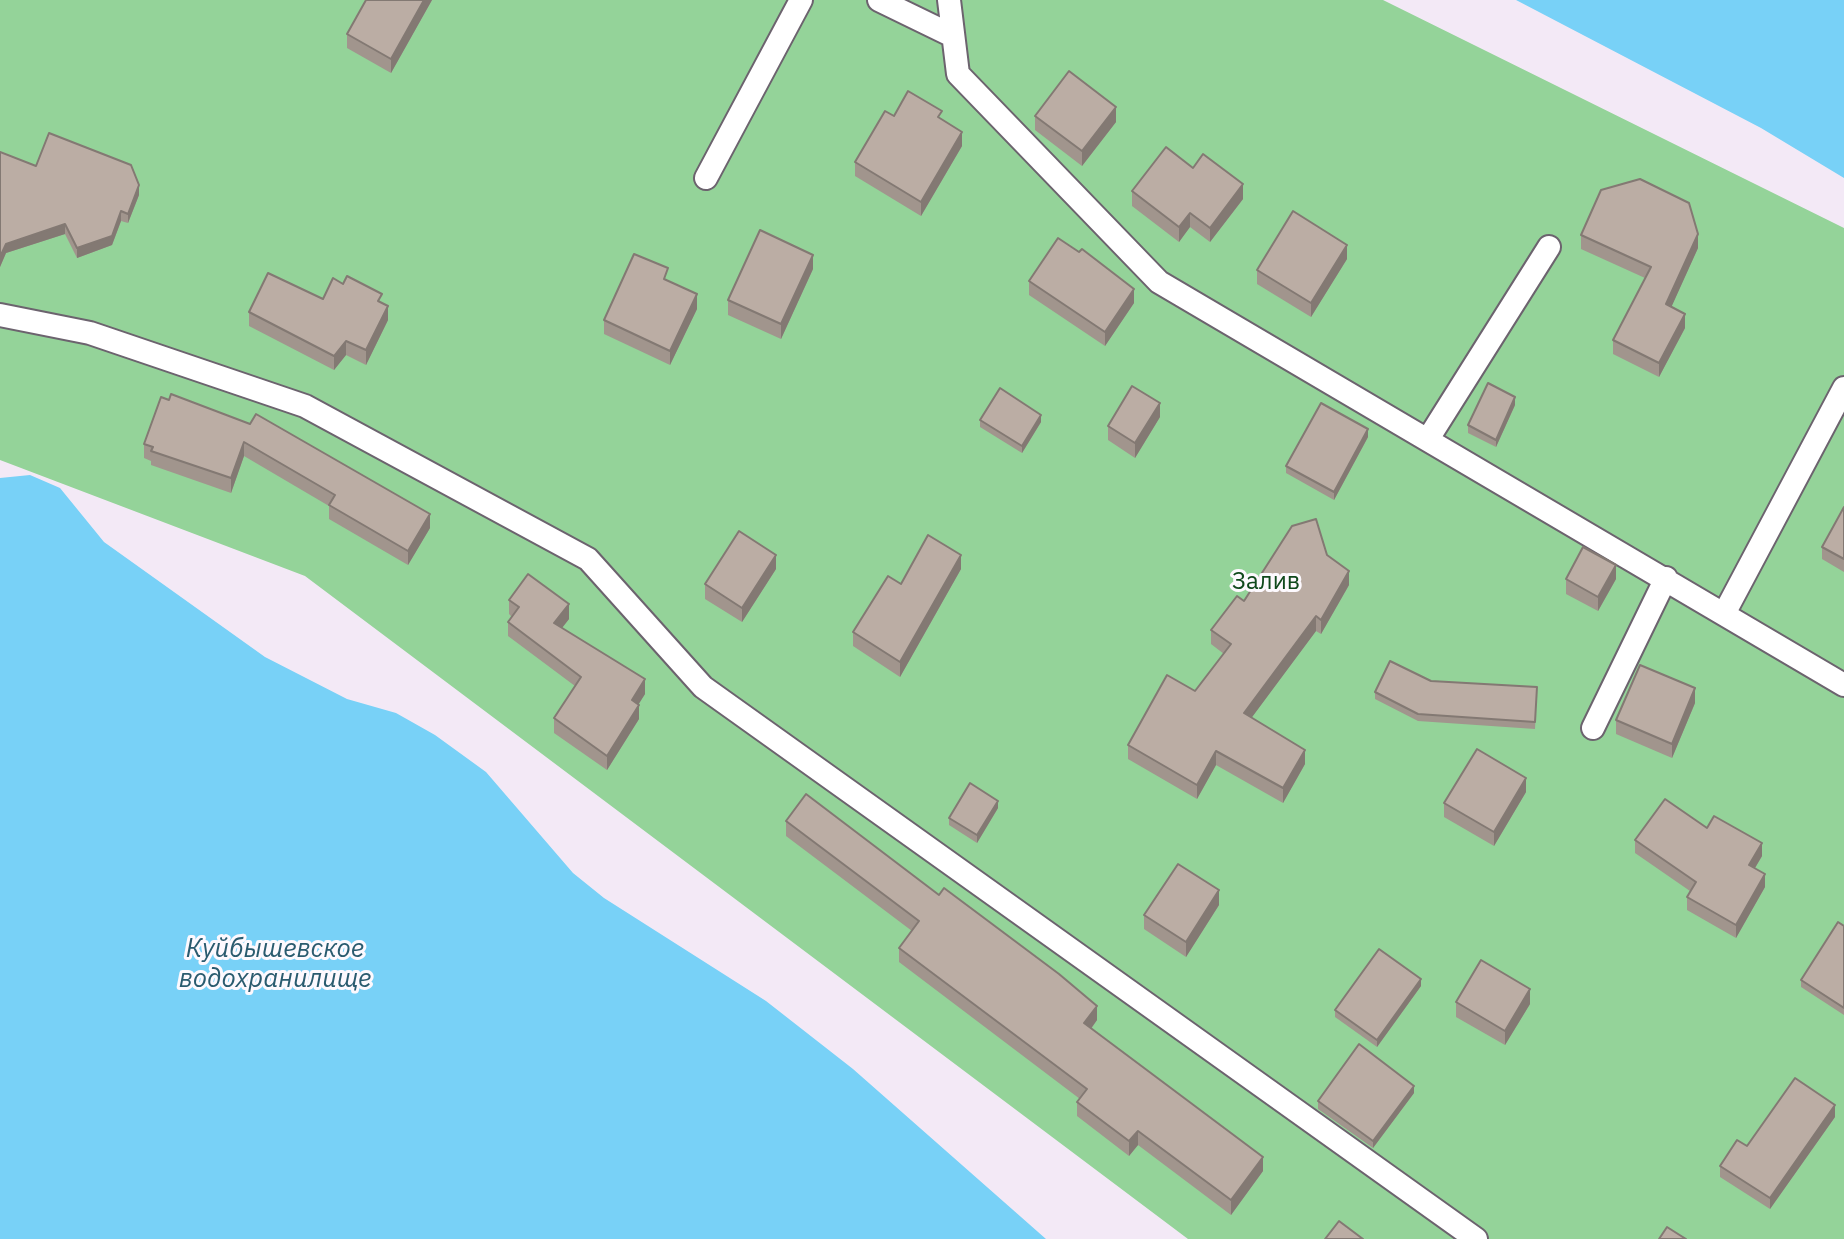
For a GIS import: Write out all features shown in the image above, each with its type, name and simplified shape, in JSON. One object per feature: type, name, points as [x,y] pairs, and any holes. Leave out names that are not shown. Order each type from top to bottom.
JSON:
[{"type":"lane","points":[[706,178],[801,0]]},
{"type":"lane","points":[[879,0],[953,36]]},
{"type":"lane","points":[[949,0],[958,74],[1159,282],[1725,612],[1844,685]]},
{"type":"lane","points":[[1428,439],[1549,247]]},
{"type":"lane","points":[[0,315],[90,333],[305,406],[588,559],[703,687],[1476,1239]]},
{"type":"lane","points":[[1725,612],[1844,388]]},
{"type":"lane","points":[[1593,728],[1666,578]]},
{"type":"green space","name":"Залив","points":[[0,0],[1383,0],[1844,228],[1844,1239],[1188,1239],[305,576],[0,460]]},
{"type":"water","points":[[1516,0],[1844,0],[1844,178],[1761,128]]},
{"type":"water","name":"Куйбышевское водохранилище","points":[[30,475],[60,488],[104,542],[265,657],[347,699],[396,713],[435,735],[486,772],[573,873],[604,898],[766,1001],[853,1069],[1046,1239],[0,1239],[0,478]]},
{"type":"building","points":[[366,0],[424,0],[391,59],[347,34]]},
{"type":"building","points":[[1069,71],[1116,107],[1082,151],[1035,116]]},
{"type":"building","points":[[908,91],[942,111],[938,117],[962,132],[921,202],[855,162],[885,111],[894,116]]},
{"type":"building","points":[[49,133],[131,165],[139,185],[128,214],[121,211],[112,236],[77,248],[65,224],[6,244],[0,257],[0,152],[36,166]]},
{"type":"building","points":[[1166,147],[1193,168],[1203,154],[1243,184],[1210,228],[1190,213],[1179,227],[1132,191]]},
{"type":"building","points":[[1640,179],[1689,203],[1698,234],[1666,304],[1685,314],[1659,363],[1613,340],[1651,267],[1581,235],[1601,190]]},
{"type":"building","points":[[1293,211],[1347,245],[1311,303],[1257,270]]},
{"type":"building","points":[[760,230],[813,255],[781,324],[728,300]]},
{"type":"building","points":[[1058,238],[1079,252],[1082,249],[1134,289],[1105,332],[1029,281]]},
{"type":"building","points":[[634,254],[668,268],[664,279],[697,294],[670,351],[604,320]]},
{"type":"building","points":[[268,273],[323,299],[333,278],[343,284],[347,276],[382,294],[378,301],[388,306],[366,350],[346,341],[334,356],[249,312]]},
{"type":"building","points":[[1488,383],[1515,397],[1496,440],[1468,425]]},
{"type":"building","points":[[1132,386],[1160,403],[1135,443],[1108,426]]},
{"type":"building","points":[[1000,388],[1041,415],[1022,446],[980,420]]},
{"type":"building","points":[[171,394],[250,424],[256,414],[430,514],[408,551],[329,505],[335,495],[244,442],[231,478],[151,451],[153,447],[144,444],[161,397],[169,400]]},
{"type":"building","points":[[1321,403],[1368,429],[1334,492],[1286,466]]},
{"type":"building","points":[[1844,507],[1844,559],[1822,547]]},
{"type":"building","points":[[1316,519],[1327,555],[1349,571],[1321,620],[1316,616],[1244,713],[1305,750],[1283,788],[1216,751],[1197,785],[1128,745],[1167,675],[1195,691],[1231,644],[1211,630],[1237,596],[1244,601],[1292,526]]},
{"type":"building","points":[[739,531],[776,555],[742,608],[705,584]]},
{"type":"building","points":[[928,535],[961,555],[900,662],[853,632],[888,576],[901,584]]},
{"type":"building","points":[[1583,547],[1616,565],[1598,597],[1566,579]]},
{"type":"building","points":[[528,574],[569,604],[554,623],[645,679],[632,700],[639,705],[607,756],[554,718],[581,677],[508,622],[519,607],[509,600]]},
{"type":"building","points":[[1390,661],[1431,681],[1537,687],[1535,722],[1418,714],[1375,692]]},
{"type":"building","points":[[1640,665],[1695,688],[1672,744],[1616,720]]},
{"type":"building","points":[[1477,749],[1526,778],[1494,832],[1444,803]]},
{"type":"building","points":[[970,783],[998,801],[977,835],[949,818]]},
{"type":"building","points":[[806,794],[939,895],[944,888],[1059,974],[1097,1006],[1084,1023],[1263,1157],[1231,1200],[1138,1131],[1129,1141],[1077,1102],[1087,1089],[899,948],[919,921],[786,821]]},
{"type":"building","points":[[1665,799],[1707,828],[1714,816],[1762,843],[1749,865],[1765,874],[1736,925],[1687,897],[1696,882],[1635,840]]},
{"type":"building","points":[[1178,864],[1219,890],[1186,942],[1144,915]]},
{"type":"building","points":[[1838,922],[1844,926],[1844,1008],[1801,980]]},
{"type":"building","points":[[1379,949],[1421,979],[1377,1040],[1335,1010]]},
{"type":"building","points":[[1481,960],[1530,989],[1505,1031],[1456,1002]]},
{"type":"building","points":[[1359,1044],[1414,1086],[1373,1141],[1318,1101]]},
{"type":"building","points":[[1795,1078],[1835,1105],[1770,1198],[1720,1166],[1737,1140],[1747,1146]]},
{"type":"building","points":[[1339,1221],[1363,1239],[1325,1239]]},
{"type":"building","points":[[1667,1227],[1686,1239],[1659,1239]]}]
